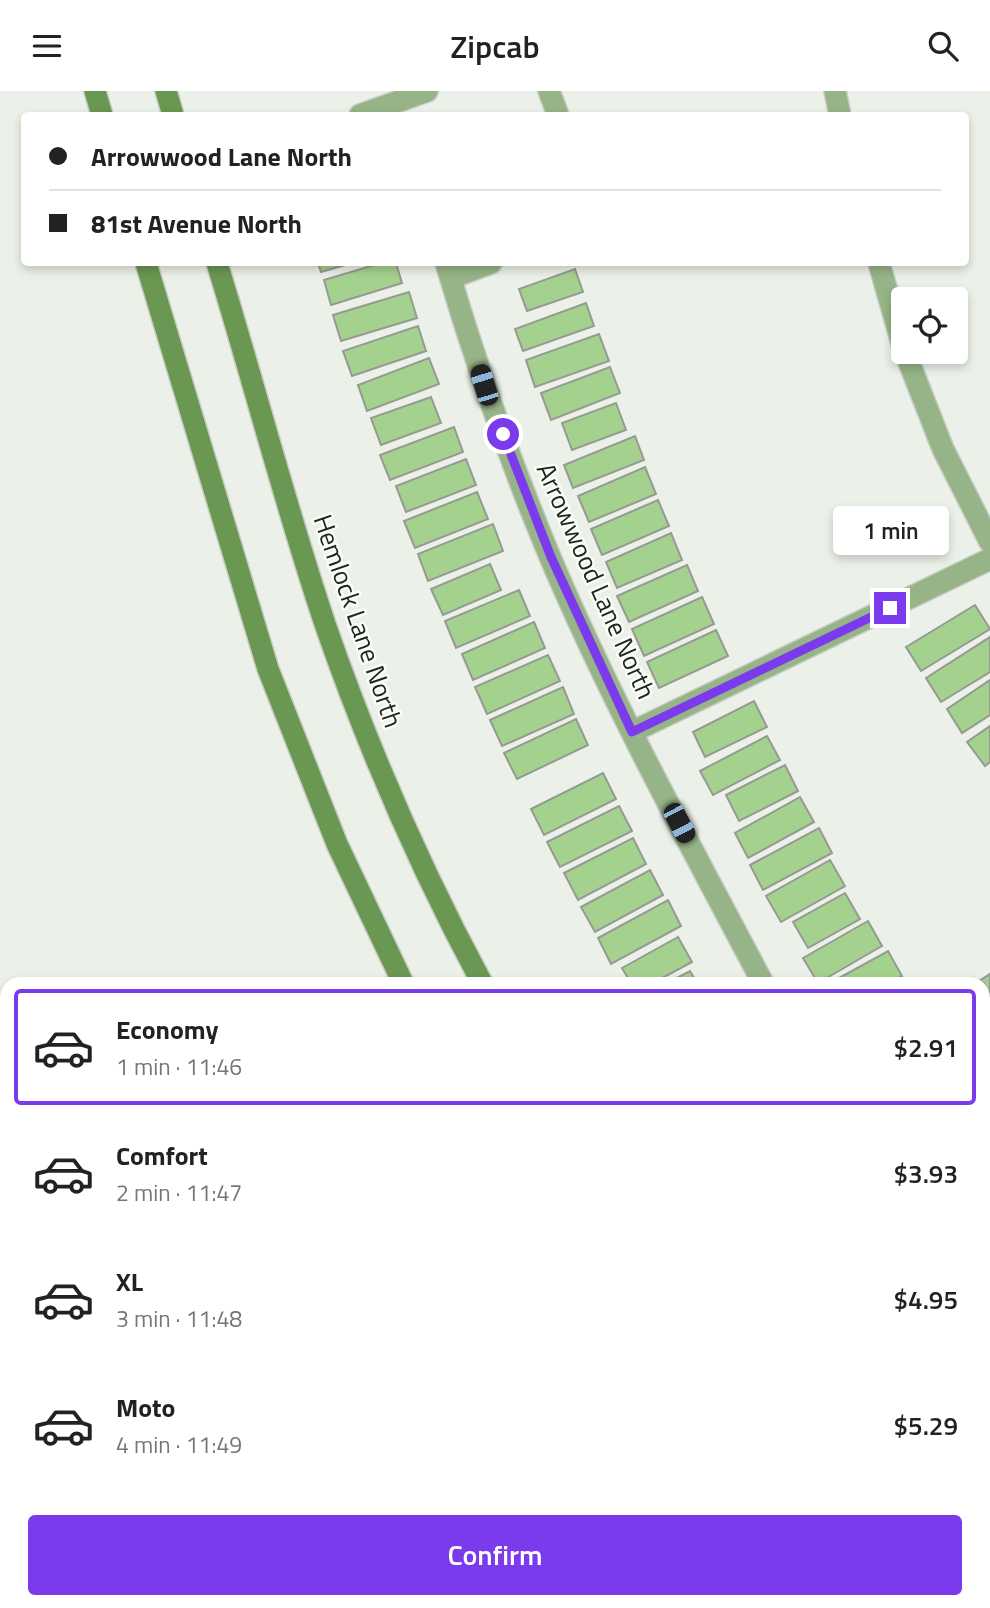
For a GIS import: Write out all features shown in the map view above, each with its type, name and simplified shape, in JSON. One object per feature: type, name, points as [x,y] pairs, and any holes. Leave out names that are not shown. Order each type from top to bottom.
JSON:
[{"type":"main road","points":[[95,91],[101,112]]},
{"type":"main road","points":[[166,91],[172,112]]},
{"type":"main road","points":[[147,266],[268,669],[337,843],[399,977]]},
{"type":"main road","name":"Hemlock Lane North","points":[[218,266],[302,551],[347,684],[428,880],[479,977]]},
{"type":"street","points":[[368,112],[427,91]]},
{"type":"street","points":[[550,91],[557,112]]},
{"type":"street","points":[[835,91],[839,112]]},
{"type":"street","points":[[448,270],[473,266]]},
{"type":"street","points":[[880,266],[891,305]]},
{"type":"street","name":"Arrowwood Lane North","points":[[448,270],[484,385],[551,557],[632,732],[759,977]]},
{"type":"street","points":[[910,364],[943,449],[990,542]]},
{"type":"street","points":[[632,732],[990,559]]},
{"type":"building","points":[[319,266],[342,266],[321,272]]},
{"type":"building","points":[[371,266],[397,266],[402,283],[331,305],[324,280]]},
{"type":"building","points":[[575,269],[583,292],[527,311],[519,289]]},
{"type":"building","points":[[409,292],[417,318],[341,341],[333,315]]},
{"type":"building","points":[[586,303],[594,326],[523,351],[515,329]]},
{"type":"building","points":[[418,326],[426,351],[352,376],[343,351]]},
{"type":"building","points":[[599,334],[609,361],[535,387],[526,360]]},
{"type":"building","points":[[429,358],[439,384],[367,411],[358,385]]},
{"type":"building","points":[[610,367],[620,393],[551,420],[541,393]]},
{"type":"building","points":[[431,397],[441,423],[381,445],[371,418]]},
{"type":"building","points":[[616,403],[626,430],[572,450],[562,423]]},
{"type":"building","points":[[454,427],[463,452],[390,480],[380,455]]},
{"type":"building","points":[[635,436],[644,460],[573,488],[564,465]]},
{"type":"building","points":[[466,459],[476,485],[406,512],[396,486]]},
{"type":"building","points":[[645,467],[656,494],[589,522],[578,496]]},
{"type":"building","points":[[477,492],[488,519],[415,548],[404,521]]},
{"type":"building","points":[[658,500],[669,526],[602,555],[591,529]]},
{"type":"building","points":[[493,524],[503,551],[428,581],[418,554]]},
{"type":"building","points":[[671,533],[682,560],[617,588],[606,562]]},
{"type":"building","points":[[490,564],[501,590],[443,615],[431,589]]},
{"type":"building","points":[[687,565],[698,591],[629,622],[617,596]]},
{"type":"building","points":[[519,590],[530,616],[456,648],[445,621]]},
{"type":"building","points":[[702,597],[714,624],[644,656],[632,629]]},
{"type":"building","points":[[975,605],[990,629],[921,671],[906,647]]},
{"type":"building","points":[[534,622],[545,648],[473,680],[462,654]]},
{"type":"building","points":[[716,630],[728,656],[659,688],[647,662]]},
{"type":"building","points":[[990,637],[990,672],[941,702],[926,678]]},
{"type":"building","points":[[548,655],[560,681],[487,714],[475,687]]},
{"type":"building","points":[[990,680],[990,715],[962,733],[947,709]]},
{"type":"building","points":[[563,687],[574,714],[502,746],[490,720]]},
{"type":"building","points":[[754,701],[767,727],[705,757],[693,732]]},
{"type":"building","points":[[576,719],[588,745],[517,779],[504,753]]},
{"type":"building","points":[[990,726],[990,762],[985,766],[967,742]]},
{"type":"building","points":[[767,736],[780,760],[713,795],[700,771]]},
{"type":"building","points":[[785,765],[798,791],[739,821],[726,795]]},
{"type":"building","points":[[603,773],[616,799],[544,835],[531,809]]},
{"type":"building","points":[[800,797],[814,822],[748,858],[735,833]]},
{"type":"building","points":[[619,806],[632,831],[560,867],[547,842]]},
{"type":"building","points":[[819,828],[832,853],[763,890],[750,865]]},
{"type":"building","points":[[633,838],[646,864],[578,900],[564,873]]},
{"type":"building","points":[[830,860],[845,886],[781,922],[766,896]]},
{"type":"building","points":[[650,870],[663,895],[595,932],[581,907]]},
{"type":"building","points":[[845,893],[860,919],[808,948],[793,922]]},
{"type":"building","points":[[668,900],[681,926],[611,964],[598,938]]},
{"type":"building","points":[[868,921],[882,946],[828,977],[814,977],[803,958]]},
{"type":"building","points":[[678,937],[692,962],[664,977],[627,977],[622,968]]},
{"type":"building","points":[[888,951],[902,976],[900,977],[841,977]]},
{"type":"building","points":[[690,971],[694,977],[678,977]]},
{"type":"route","points":[[503,434],[551,557],[632,732],[890,608]]}]
